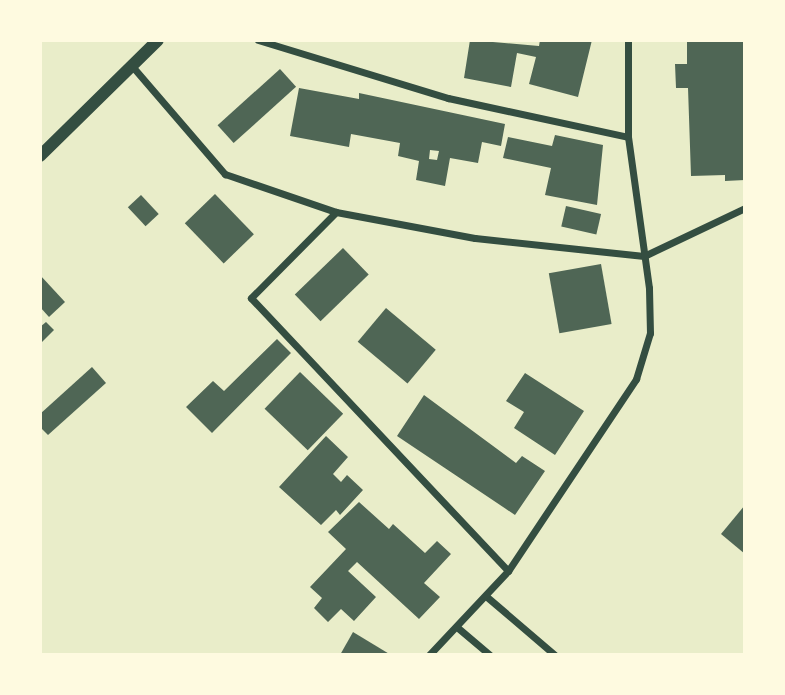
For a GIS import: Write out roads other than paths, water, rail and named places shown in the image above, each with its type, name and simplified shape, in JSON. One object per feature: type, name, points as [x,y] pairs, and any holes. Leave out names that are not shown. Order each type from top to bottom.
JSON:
[{"type":"street","points":[[40,156],[158,40]]},
{"type":"street","points":[[258,40],[448,98],[628,137]]},
{"type":"street","points":[[429,655],[458,628],[508,571],[636,379],[650,333],[644,256],[628,137],[628,40]]},
{"type":"street","points":[[132,66],[225,174],[336,212],[475,238],[644,256],[745,208]]},
{"type":"street","points":[[336,212],[251,298],[508,571]]},
{"type":"street","points":[[487,597],[555,655]]},
{"type":"street","points":[[458,628],[490,655]]}]
